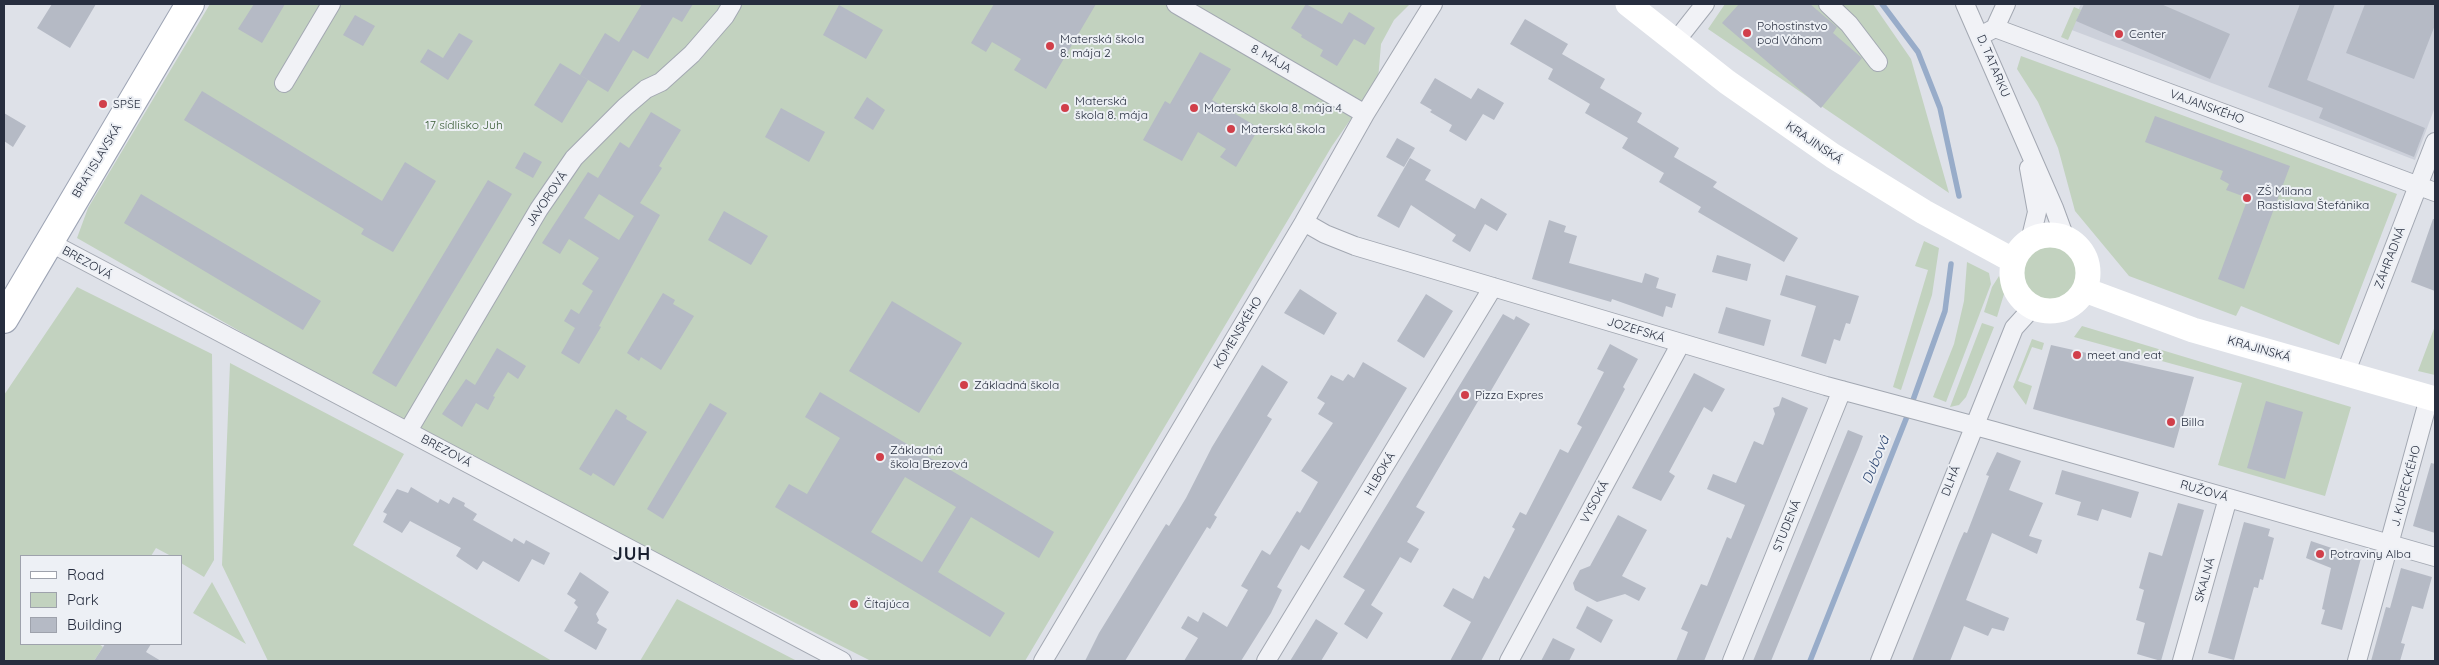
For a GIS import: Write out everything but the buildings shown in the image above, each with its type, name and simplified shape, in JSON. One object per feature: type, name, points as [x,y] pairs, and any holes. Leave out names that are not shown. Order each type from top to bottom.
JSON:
[{"type":"main road","name":"BRATISLAVSKÁ","points":[[4,319],[190,4]]},
{"type":"main road","name":"KRAJINSKÁ","points":[[1628,4],[1675,42],[1833,156],[1932,216],[2014,261]]},
{"type":"main road","points":[[2047,235],[2065,238],[2077,246],[2085,257],[2088,277],[2085,290],[2075,303],[2062,310],[2047,312],[2033,307],[2022,299],[2015,288],[2012,275],[2014,261],[2030,241],[2047,235]]},
{"type":"main road","name":"KRAJINSKÁ","points":[[2085,290],[2194,330],[2432,398]]},
{"type":"street","points":[[284,83],[331,4]]},
{"type":"street","name":"JAVOROVÁ","points":[[408,431],[539,209],[574,158],[625,107],[646,89],[661,82],[692,54],[725,16],[732,4]]},
{"type":"street","name":"8. MÁJA","points":[[1176,4],[1365,114]]},
{"type":"street","name":"KOMENSKÉHO","points":[[1044,661],[1304,222],[1365,114],[1433,4]]},
{"type":"street","points":[[1675,42],[1705,4]]},
{"type":"street","points":[[1828,4],[1849,24],[1878,62]]},
{"type":"street","name":"D. TATARKU","points":[[1965,4],[1988,32],[2019,129],[2031,174],[2037,212],[2030,241]]},
{"type":"street","points":[[1988,32],[2006,4]]},
{"type":"street","name":"VAJANSKÉHO","points":[[1988,32],[2435,192]]},
{"type":"street","name":"D. TATARKU","points":[[2019,129],[2054,208],[2065,238]]},
{"type":"street","name":"ZÁHRADNÁ","points":[[2345,374],[2435,142]]},
{"type":"street","name":"JOZEFSKÁ","points":[[1304,222],[1325,234],[1355,246],[1842,390],[1973,426]]},
{"type":"street","name":"BREZOVÁ","points":[[49,242],[842,661]]},
{"type":"street","name":"HLBOKÁ","points":[[1266,661],[1494,287]]},
{"type":"street","name":"DLHÁ","points":[[1880,661],[2014,328],[2033,307]]},
{"type":"street","name":"VYSOKÁ","points":[[1509,661],[1681,343]]},
{"type":"street","name":"STUDENÁ","points":[[1732,661],[1842,390]]},
{"type":"street","name":"J. KUPECKÉHO","points":[[2357,661],[2432,398]]},
{"type":"street","name":"RUŽOVÁ","points":[[1973,426],[2435,557]]},
{"type":"street","name":"SKALNÁ","points":[[2182,661],[2228,498]]},
{"type":"shaded area","points":[[2081,4],[2435,4],[2435,107],[2415,160],[2069,29]]},
{"type":"green space","name":"17 sídlisko Juh","points":[[210,4],[1410,4],[1394,20],[1381,44],[1378,80],[1332,146],[1025,661],[871,661],[414,431],[77,238],[88,208]]},
{"type":"green space","points":[[1725,4],[1873,4],[1911,59],[1949,193],[1708,29]]},
{"type":"green space","points":[[2074,7],[2081,10],[2068,40],[2061,37]]},
{"type":"green space","name":"ZŠ Milana Rastislava Štefánika","points":[[2021,56],[2397,194],[2339,345],[2241,306],[2236,316],[2129,276],[2075,211],[2058,148],[2038,102],[2017,69]]},
{"type":"green space","points":[[1924,241],[1939,248],[1932,295],[1901,390],[1893,387],[1928,270],[1915,266]]},
{"type":"green space","points":[[2051,245],[2066,250],[2074,258],[2079,273],[2074,288],[2066,296],[2051,301],[2036,296],[2028,288],[2023,273],[2028,258],[2036,250]]},
{"type":"green space","points":[[1967,262],[1989,273],[1991,284],[1946,402],[1933,397],[1954,344],[1964,301]]},
{"type":"green space","points":[[1999,276],[2004,294],[1997,317],[1984,312],[1992,287]]},
{"type":"green space","points":[[77,287],[212,354],[214,560],[204,577],[182,564],[182,555],[169,555],[156,548],[152,555],[20,555],[20,645],[100,645],[103,647],[94,661],[4,661],[4,395]]},
{"type":"green space","points":[[1982,323],[1994,327],[1966,397],[1959,405],[1950,407]]},
{"type":"green space","points":[[2082,326],[2351,407],[2325,496],[2218,465],[2242,383],[2074,337]]},
{"type":"green space","points":[[2435,326],[2435,375],[2418,371]]},
{"type":"green space","points":[[2032,339],[2044,343],[2042,350],[2032,347],[2018,381],[2032,386],[2026,405],[2013,387]]},
{"type":"green space","points":[[230,363],[404,454],[353,545],[552,661],[268,661],[222,565]]},
{"type":"green space","points":[[212,582],[246,644],[193,613]]},
{"type":"green space","points":[[677,599],[797,661],[640,661]]},
{"type":"waterway","name":"Dubová","points":[[1882,4],[1918,52],[1940,108],[1959,196]]},
{"type":"waterway","name":"Dubová","points":[[1810,661],[1908,414],[1945,311],[1951,264]]},
{"type":"place","name":"Pohostinstvo pod Váhom","points":[[1747,33]]},
{"type":"place","name":"Center","points":[[2119,34]]},
{"type":"place","name":"Materská škola 8. mája 2","points":[[1050,46]]},
{"type":"place","name":"SPŠE","points":[[103,104]]},
{"type":"place","name":"Materská škola 8. mája","points":[[1065,108]]},
{"type":"place","name":"Materská škola 8. mája 4","points":[[1194,108]]},
{"type":"place","name":"Materská škola","points":[[1231,129]]},
{"type":"place","name":"ZŠ Milana Rastislava Štefánika","points":[[2247,198]]},
{"type":"place","name":"meet and eat","points":[[2077,355]]},
{"type":"place","name":"Základná škola","points":[[964,385]]},
{"type":"place","name":"Pizza Expres","points":[[1465,395]]},
{"type":"place","name":"Billa","points":[[2171,422]]},
{"type":"place","name":"Základná škola Brezová","points":[[880,457]]},
{"type":"place","name":"Potraviny Alba","points":[[2320,554]]},
{"type":"place","name":"Čítajúca","points":[[854,604]]},
{"type":"district","name":"JUH","points":[[632,555]]}]
